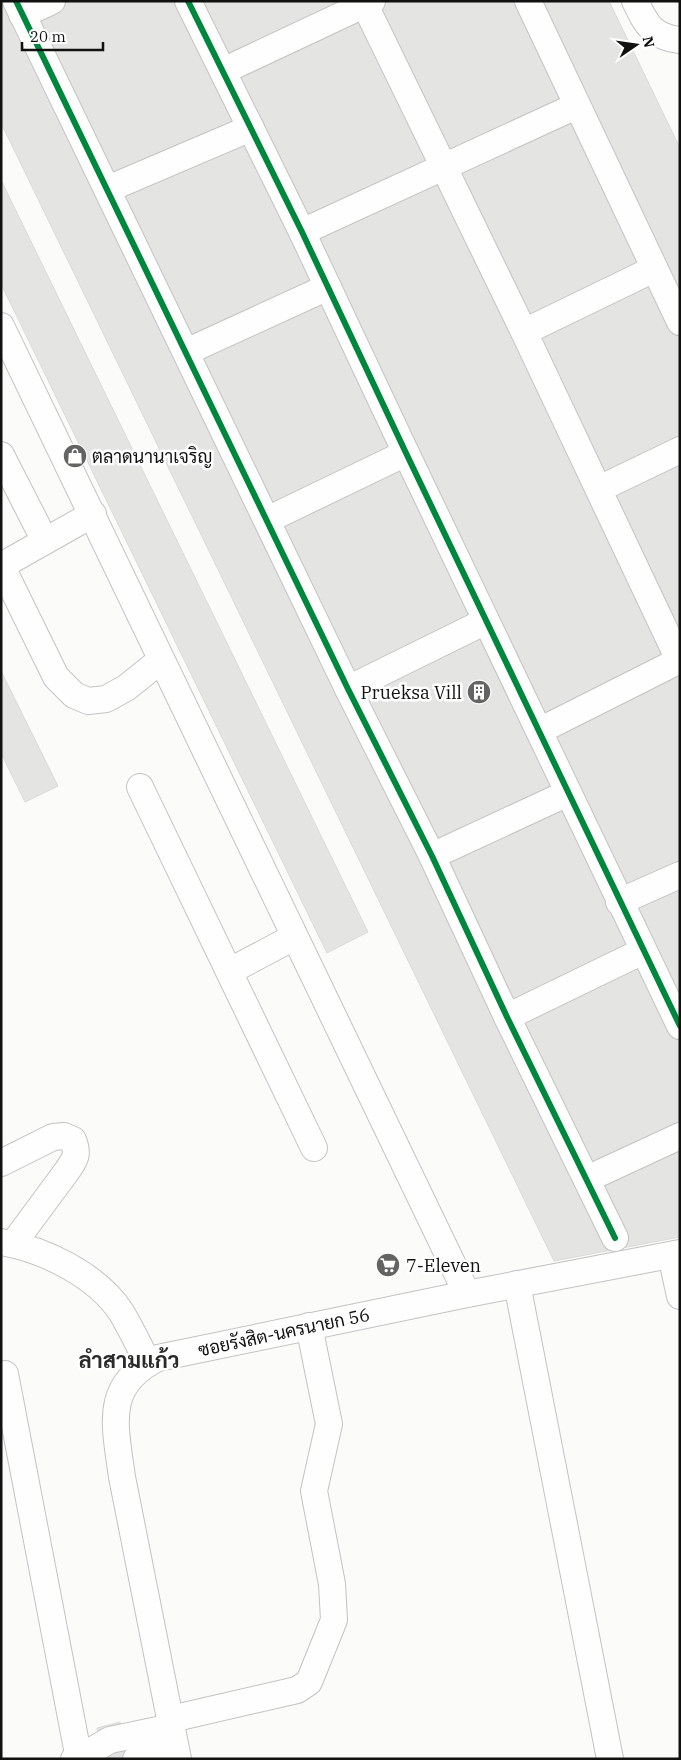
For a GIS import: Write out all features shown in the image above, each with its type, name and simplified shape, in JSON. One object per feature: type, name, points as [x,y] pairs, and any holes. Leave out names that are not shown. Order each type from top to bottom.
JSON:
[{"type":"street","points":[[52,1],[19,8],[348,689],[432,856],[507,1017],[616,1238]]},
{"type":"street","points":[[188,1],[302,232],[619,902],[680,1026]]},
{"type":"street","points":[[528,1],[576,106],[680,322]]},
{"type":"street","points":[[635,1],[646,25],[666,38],[680,40]]},
{"type":"street","points":[[223,70],[367,2],[443,168],[524,332],[680,661],[539,731]]},
{"type":"street","points":[[302,232],[576,106]]},
{"type":"street","points":[[108,189],[251,128]]},
{"type":"street","points":[[524,332],[654,269]]},
{"type":"street","points":[[186,352],[328,287]]},
{"type":"street","points":[[1,326],[467,1294]]},
{"type":"street","points":[[599,489],[680,450]]},
{"type":"street","points":[[267,520],[406,453]]},
{"type":"street","points":[[1,455],[45,541]]},
{"type":"street","points":[[93,514],[1,566],[56,677],[74,695],[88,701],[106,698],[126,688],[161,660]]},
{"type":"street","points":[[348,689],[486,621]]},
{"type":"street","points":[[140,787],[314,1148]]},
{"type":"street","points":[[432,856],[568,793]]},
{"type":"street","points":[[619,902],[680,874]]},
{"type":"street","points":[[230,971],[294,937]]},
{"type":"street","points":[[507,1017],[644,951]]},
{"type":"street","points":[[1,1163],[53,1137],[64,1136],[73,1140],[77,1151],[67,1171],[7,1243],[60,1262],[97,1285],[120,1311],[148,1363]]},
{"type":"street","points":[[587,1179],[680,1136]]},
{"type":"street","points":[[676,1254],[680,1296]]},
{"type":"street","name":"ซอยรังสิต-นครนายก 56","points":[[174,1739],[122,1477],[116,1435],[116,1407],[122,1389],[132,1375],[158,1358],[516,1284],[676,1254]]},
{"type":"street","points":[[516,1284],[610,1759]]},
{"type":"street","points":[[136,1759],[174,1739],[297,1690],[309,1682],[334,1620],[332,1584],[314,1491],[329,1424],[309,1326]]},
{"type":"street","points":[[5,1374],[79,1758],[110,1740],[174,1739]]},
{"type":"building","name":"Prueksa Vill","points":[[1,1],[609,1],[680,148],[680,1237],[554,1261],[1,123]]},
{"type":"building","points":[[1,180],[368,932],[327,953],[1,284]]},
{"type":"building","points":[[1,671],[58,786],[25,802],[1,753]]},
{"type":"building","points":[[120,1722],[128,1759],[103,1759],[97,1728]]},
{"type":"cycle path","points":[[16,1],[348,689],[432,856],[507,1017],[615,1238]]},
{"type":"cycle path","points":[[188,1],[302,232],[680,1026]]},
{"type":"place","name":"ตลาดนานาเจริญ","points":[[75,456]]},
{"type":"place","name":"Prueksa Vill","points":[[479,692]]},
{"type":"place","name":"7-Eleven","points":[[388,1265]]},
{"type":"district","name":"ลำสามแก้ว","points":[[129,1359]]}]
